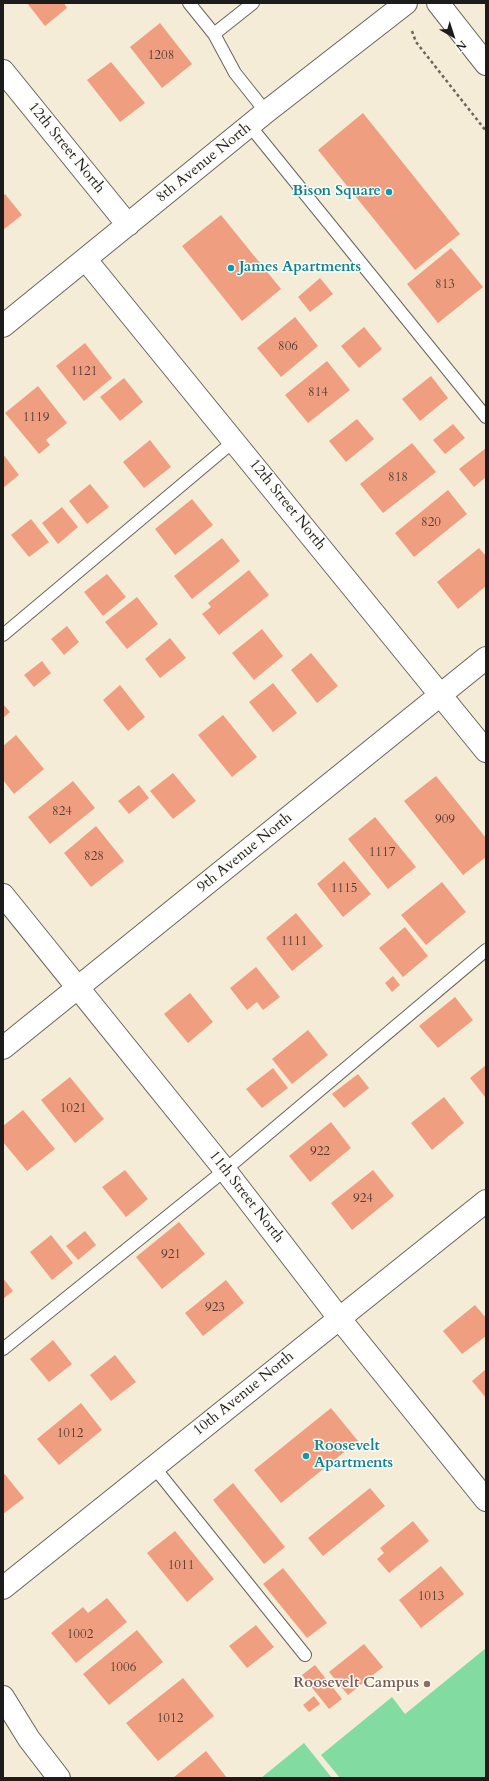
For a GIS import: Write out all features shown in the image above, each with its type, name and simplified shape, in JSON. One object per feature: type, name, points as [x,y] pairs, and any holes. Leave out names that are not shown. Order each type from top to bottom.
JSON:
[{"type":"street","points":[[438,3],[486,64]]},
{"type":"street","name":"8th Avenue North","points":[[3,326],[258,119],[401,6]]},
{"type":"street","name":"12th Street North","points":[[3,70],[128,225]]},
{"type":"street","name":"12th Street North","points":[[86,260],[486,751]]},
{"type":"street","name":"9th Avenue North","points":[[3,1048],[486,658]]},
{"type":"street","name":"11th Street North","points":[[3,895],[225,1170],[339,1318],[486,1500]]},
{"type":"street","name":"10th Avenue North","points":[[3,1588],[486,1201]]},
{"type":"street","points":[[3,1697],[29,1739],[59,1778]]},
{"type":"lane","points":[[188,3],[214,34],[258,119],[486,417]]},
{"type":"lane","points":[[214,34],[253,3]]},
{"type":"lane","points":[[3,635],[234,440]]},
{"type":"lane","points":[[3,1349],[225,1170],[486,950]]},
{"type":"lane","points":[[154,1467],[305,1655]]},
{"type":"path","points":[[401,6],[416,42],[486,131]]},
{"type":"green space","points":[[486,1648],[486,1778],[340,1778],[321,1755],[392,1697],[405,1714]]},
{"type":"green space","points":[[304,1743],[332,1778],[261,1778]]},
{"type":"building","points":[[27,3],[64,3],[67,8],[45,26]]},
{"type":"building","points":[[160,23],[192,64],[162,88],[130,47]]},
{"type":"building","points":[[111,62],[145,103],[120,122],[87,80]]},
{"type":"building","name":"Bison Square","points":[[363,113],[460,234],[415,270],[318,150]]},
{"type":"building","points":[[5,194],[22,215],[3,230],[3,196]]},
{"type":"building","name":"James Apartments","points":[[221,215],[281,289],[242,321],[182,246]]},
{"type":"building","points":[[451,248],[483,287],[438,323],[407,284]]},
{"type":"building","points":[[320,278],[333,294],[310,312],[298,297]]},
{"type":"building","points":[[295,317],[318,346],[281,377],[257,348]]},
{"type":"building","points":[[364,327],[382,349],[359,368],[341,346]]},
{"type":"building","points":[[85,343],[112,378],[84,401],[56,366]]},
{"type":"building","points":[[327,361],[350,390],[308,423],[285,395]]},
{"type":"building","points":[[431,376],[448,398],[420,421],[402,399]]},
{"type":"building","points":[[124,378],[143,402],[120,421],[100,397]]},
{"type":"building","points":[[38,386],[67,423],[46,440],[50,445],[39,454],[5,413]]},
{"type":"building","points":[[357,419],[374,439],[346,462],[329,441]]},
{"type":"building","points":[[453,424],[465,438],[445,454],[433,440]]},
{"type":"building","points":[[150,440],[171,467],[144,488],[123,462]]},
{"type":"building","points":[[412,443],[436,472],[383,513],[360,484]]},
{"type":"building","points":[[486,448],[486,477],[474,487],[459,469]]},
{"type":"building","points":[[3,454],[19,475],[3,488]]},
{"type":"building","points":[[90,484],[109,507],[87,524],[69,501]]},
{"type":"building","points":[[448,490],[467,514],[414,557],[395,533]]},
{"type":"building","points":[[192,499],[213,525],[175,555],[155,529]]},
{"type":"building","points":[[62,507],[78,527],[58,544],[42,523]]},
{"type":"building","points":[[31,519],[49,542],[29,557],[11,535]]},
{"type":"building","points":[[222,538],[240,561],[192,599],[174,576]]},
{"type":"building","points":[[479,548],[486,556],[486,586],[458,609],[437,582]]},
{"type":"building","points":[[249,570],[269,595],[219,635],[202,614],[211,607],[208,603]]},
{"type":"building","points":[[107,574],[126,597],[103,616],[84,592]]},
{"type":"building","points":[[137,597],[158,624],[127,649],[105,622]]},
{"type":"building","points":[[67,626],[79,642],[64,655],[51,639]]},
{"type":"building","points":[[262,629],[283,656],[254,680],[232,653]]},
{"type":"building","points":[[170,638],[186,658],[160,678],[145,659]]},
{"type":"building","points":[[311,653],[338,686],[317,703],[291,670]]},
{"type":"building","points":[[42,661],[51,673],[34,687],[24,675]]},
{"type":"building","points":[[273,683],[297,713],[273,732],[249,702]]},
{"type":"building","points":[[120,685],[145,717],[128,731],[103,700]]},
{"type":"building","points":[[3,704],[10,712],[3,718]]},
{"type":"building","points":[[223,715],[257,757],[232,777],[198,735]]},
{"type":"building","points":[[16,735],[44,769],[14,794],[3,780],[3,746]]},
{"type":"building","points":[[173,773],[196,801],[173,819],[150,791]]},
{"type":"building","points":[[436,776],[486,838],[486,857],[463,875],[404,801]]},
{"type":"building","points":[[73,781],[95,808],[50,844],[28,817]]},
{"type":"building","points":[[139,785],[149,798],[129,814],[118,801]]},
{"type":"building","points":[[375,817],[416,867],[388,889],[348,839]]},
{"type":"building","points":[[96,826],[124,861],[91,887],[64,853]]},
{"type":"building","points":[[344,861],[371,894],[343,917],[317,884]]},
{"type":"building","points":[[442,882],[466,912],[426,945],[401,915]]},
{"type":"building","points":[[296,913],[323,946],[292,971],[266,938]]},
{"type":"building","points":[[405,927],[428,956],[403,977],[379,948]]},
{"type":"building","points":[[256,967],[280,997],[263,1010],[257,1002],[247,1010],[230,988]]},
{"type":"building","points":[[393,976],[400,985],[392,992],[385,983]]},
{"type":"building","points":[[190,993],[213,1022],[188,1043],[164,1014]]},
{"type":"building","points":[[455,997],[473,1020],[438,1048],[419,1026]]},
{"type":"building","points":[[308,1030],[328,1055],[292,1084],[272,1059]]},
{"type":"building","points":[[486,1065],[486,1096],[485,1097],[470,1078]]},
{"type":"building","points":[[273,1068],[288,1088],[262,1108],[246,1089]]},
{"type":"building","points":[[358,1074],[369,1088],[344,1108],[332,1094]]},
{"type":"building","points":[[70,1077],[104,1119],[75,1143],[41,1100]]},
{"type":"building","points":[[444,1097],[464,1123],[432,1150],[411,1123]]},
{"type":"building","points":[[23,1110],[55,1149],[27,1171],[3,1142],[3,1126]]},
{"type":"building","points":[[331,1122],[351,1148],[310,1182],[289,1156]]},
{"type":"building","points":[[125,1170],[148,1199],[126,1217],[102,1187]]},
{"type":"building","points":[[373,1170],[394,1196],[352,1230],[331,1203]]},
{"type":"building","points":[[179,1222],[205,1254],[162,1289],[136,1257]]},
{"type":"building","points":[[85,1231],[96,1245],[78,1260],[66,1246]]},
{"type":"building","points":[[51,1235],[73,1263],[52,1280],[30,1252]]},
{"type":"building","points":[[3,1278],[13,1291],[3,1299]]},
{"type":"building","points":[[226,1280],[244,1303],[203,1336],[185,1313]]},
{"type":"building","points":[[475,1305],[486,1318],[486,1336],[462,1354],[443,1331]]},
{"type":"building","points":[[53,1340],[72,1364],[49,1382],[30,1359]]},
{"type":"building","points":[[115,1355],[136,1382],[111,1401],[90,1375]]},
{"type":"building","points":[[486,1369],[486,1398],[472,1381]]},
{"type":"building","points":[[81,1403],[102,1430],[59,1465],[37,1439]]},
{"type":"building","name":"Roosevelt Apartments","points":[[331,1408],[358,1441],[281,1503],[254,1470]]},
{"type":"building","points":[[3,1472],[24,1498],[3,1514]]},
{"type":"building","points":[[233,1483],[285,1547],[264,1564],[213,1500]]},
{"type":"building","points":[[370,1488],[385,1506],[323,1556],[308,1538]]},
{"type":"building","points":[[413,1521],[429,1541],[389,1573],[377,1559],[384,1553],[380,1548]]},
{"type":"building","points":[[175,1531],[214,1579],[187,1602],[147,1553]]},
{"type":"building","points":[[441,1566],[464,1594],[421,1628],[399,1600]]},
{"type":"building","points":[[283,1568],[327,1623],[307,1638],[263,1584]]},
{"type":"building","points":[[107,1598],[127,1622],[76,1663],[51,1633],[83,1607],[88,1613]]},
{"type":"building","points":[[256,1625],[274,1647],[247,1668],[229,1646]]},
{"type":"building","points":[[137,1630],[163,1662],[109,1705],[83,1674]]},
{"type":"building","points":[[364,1644],[383,1667],[348,1695],[329,1672]]},
{"type":"building","points":[[315,1665],[342,1699],[329,1709],[302,1675]]},
{"type":"building","points":[[183,1678],[214,1716],[158,1761],[126,1723]]},
{"type":"building","points":[[314,1696],[320,1704],[309,1712],[303,1705]]},
{"type":"building","points":[[206,1751],[227,1778],[173,1778]]},
{"type":"place","name":"Bison Square","points":[[389,192]]},
{"type":"place","name":"James Apartments","points":[[231,268]]},
{"type":"place","name":"Roosevelt Apartments","points":[[306,1456]]},
{"type":"place","name":"Roosevelt Campus","points":[[427,1684]]}]
